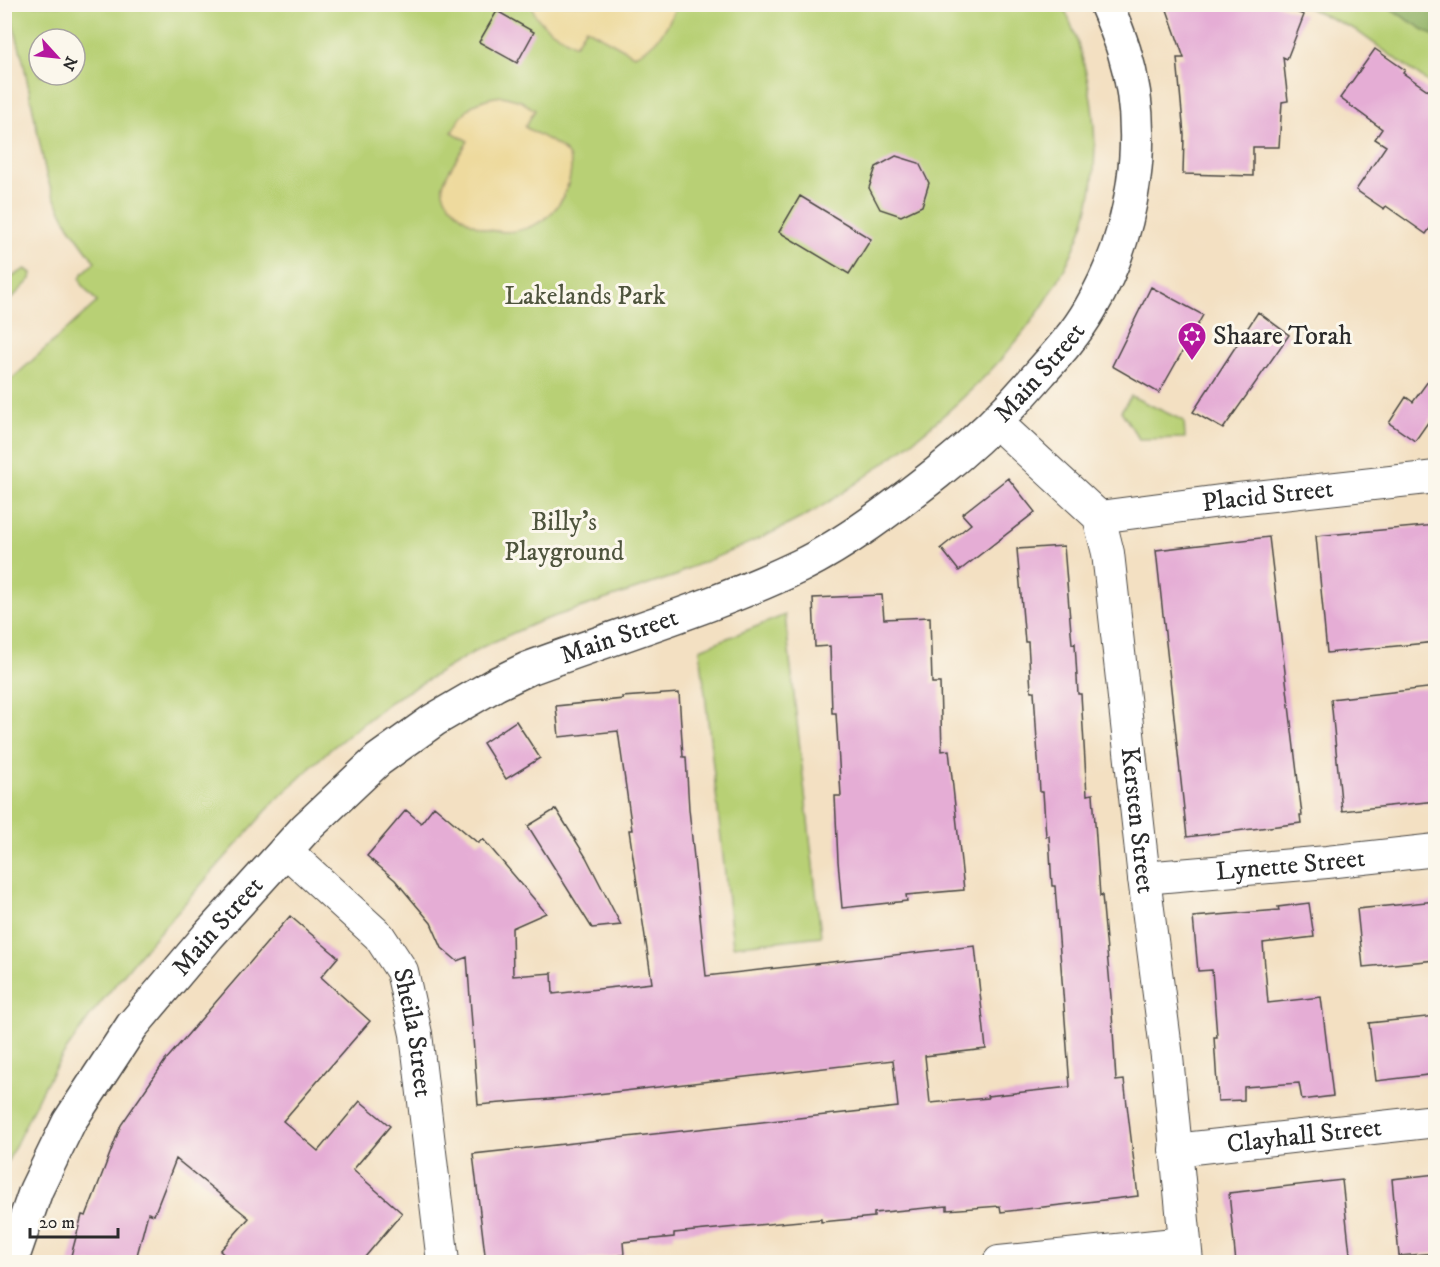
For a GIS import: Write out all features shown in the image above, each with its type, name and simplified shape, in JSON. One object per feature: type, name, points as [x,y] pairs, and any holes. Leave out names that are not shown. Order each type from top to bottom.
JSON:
[{"type":"street","name":"Main Street","points":[[11,1263],[36,1190],[69,1122],[132,1026],[285,850],[346,787],[378,760],[434,720],[496,684],[527,669],[721,601],[802,565],[879,517],[975,442],[1060,351],[1090,310],[1113,264],[1125,228],[1135,167],[1134,102],[1125,53],[1106,4]]},
{"type":"street","points":[[996,422],[1099,517]]},
{"type":"street","name":"Placid Street","points":[[1099,517],[1436,477]]},
{"type":"street","name":"Kersten Street","points":[[1099,517],[1108,553],[1144,878],[1167,1057],[1186,1253]]},
{"type":"street","name":"Sheila Street","points":[[285,850],[379,936],[402,971],[416,1034],[443,1263]]},
{"type":"street","name":"Lynette Street","points":[[1144,878],[1436,850]]},
{"type":"street","name":"Clayhall Street","points":[[1175,1150],[1436,1121]]},
{"type":"street","points":[[999,1263],[1186,1253]]},
{"type":"green space","name":"Lakelands Park","points":[[8,5],[1063,5],[1082,56],[1093,112],[1095,140],[1091,195],[1084,222],[1069,259],[1050,294],[1027,328],[973,388],[912,442],[815,511],[760,538],[684,570],[678,575],[538,622],[482,647],[390,702],[327,752],[274,802],[140,954],[93,1012],[41,1092],[5,1167],[5,385],[97,302],[80,279],[82,274],[95,262],[69,226],[53,195],[46,174],[28,87],[87,87],[87,27],[27,27],[27,80]]},
{"type":"green space","points":[[1302,5],[1435,5],[1435,87],[1354,29]]},
{"type":"green space","points":[[1384,5],[1435,5],[1435,37]]},
{"type":"green space","points":[[25,269],[32,273],[31,279],[5,305],[5,273],[9,279]]},
{"type":"green space","points":[[1131,396],[1184,421],[1185,438],[1139,439],[1121,411]]},
{"type":"green space","points":[[785,615],[821,936],[733,946],[700,649]]},
{"type":"sand","points":[[532,4],[676,5],[661,35],[649,47],[634,55],[586,28],[575,45],[543,24],[534,12]]},
{"type":"sand","points":[[502,96],[521,101],[535,110],[525,127],[564,150],[569,157],[571,167],[569,181],[562,199],[551,213],[537,224],[520,230],[503,232],[485,229],[469,221],[449,204],[443,188],[447,174],[468,141],[452,132],[457,124],[466,111],[477,102]]},
{"type":"building","points":[[1165,4],[1275,4],[1304,15],[1287,59],[1283,57],[1288,101],[1282,102],[1279,147],[1253,147],[1253,176],[1183,174],[1184,135],[1177,58],[1184,58]]},
{"type":"building","points":[[497,11],[534,32],[517,63],[479,42]]},
{"type":"building","points":[[1375,49],[1405,70],[1403,73],[1436,96],[1436,220],[1426,234],[1386,206],[1384,209],[1356,190],[1386,146],[1375,139],[1382,129],[1340,98]]},
{"type":"building","points":[[896,156],[919,163],[929,183],[922,206],[901,216],[880,209],[869,188],[876,167]]},
{"type":"building","points":[[800,196],[871,239],[849,274],[779,232]]},
{"type":"building","points":[[1151,287],[1203,315],[1159,393],[1112,366]]},
{"type":"building","points":[[1258,312],[1289,335],[1223,429],[1193,412]]},
{"type":"building","points":[[1436,370],[1436,411],[1415,441],[1389,423],[1406,397],[1413,402]]},
{"type":"building","points":[[1008,478],[1035,512],[959,571],[941,548],[971,524],[962,514]]},
{"type":"building","points":[[1436,525],[1436,642],[1327,653],[1316,536]]},
{"type":"building","points":[[1269,537],[1302,815],[1300,815],[1301,823],[1187,837],[1156,550]]},
{"type":"building","points":[[1064,546],[1072,644],[1075,643],[1078,694],[1081,694],[1087,795],[1093,794],[1116,1081],[1124,1080],[1138,1196],[1001,1212],[1000,1206],[947,1210],[947,1206],[874,1213],[874,1217],[821,1222],[821,1219],[674,1233],[674,1237],[623,1242],[624,1255],[556,1263],[486,1263],[473,1154],[898,1107],[893,1060],[563,1098],[478,1105],[467,957],[457,961],[442,948],[431,923],[395,880],[367,856],[406,810],[421,823],[434,806],[478,843],[483,839],[546,913],[512,928],[513,976],[552,973],[553,994],[652,983],[629,830],[632,830],[618,731],[559,737],[556,706],[623,699],[622,697],[679,693],[683,757],[686,757],[706,976],[975,946],[986,1049],[925,1056],[930,1103],[1070,1087],[1055,886],[1052,886],[1043,792],[1040,792],[1034,691],[1031,691],[1028,642],[1025,642],[1017,549]]},
{"type":"building","points":[[882,595],[884,619],[930,617],[932,683],[940,683],[942,751],[949,750],[964,890],[906,895],[907,901],[842,908],[835,796],[841,796],[836,713],[832,713],[830,646],[815,647],[813,598]]},
{"type":"building","points":[[1436,687],[1436,801],[1342,811],[1331,699]]},
{"type":"building","points":[[516,721],[540,758],[506,779],[483,743]]},
{"type":"building","points":[[556,809],[586,857],[621,925],[592,928],[528,826]]},
{"type":"building","points":[[1436,901],[1436,960],[1363,967],[1357,909]]},
{"type":"building","points":[[1309,903],[1314,937],[1263,943],[1268,1003],[1321,997],[1333,1096],[1302,1100],[1299,1083],[1244,1087],[1244,1100],[1218,1101],[1214,1037],[1217,1037],[1212,970],[1198,971],[1193,917],[1279,910],[1278,907]]},
{"type":"building","points":[[290,916],[338,957],[321,977],[370,1021],[283,1121],[318,1151],[360,1101],[390,1126],[353,1170],[402,1213],[360,1263],[234,1263],[220,1251],[249,1218],[176,1159],[154,1215],[148,1213],[135,1263],[69,1263],[82,1215],[86,1216],[121,1125],[165,1061]]},
{"type":"building","points":[[1436,1016],[1436,1074],[1376,1081],[1369,1023]]},
{"type":"building","points":[[1436,1174],[1436,1253],[1399,1256],[1392,1179]]},
{"type":"building","points":[[1342,1180],[1351,1263],[1236,1263],[1229,1193]]},
{"type":"place","name":"Shaare Torah","points":[[1192,362]]},
{"type":"park label","name":"Billy's Playground","points":[[564,537]]}]
